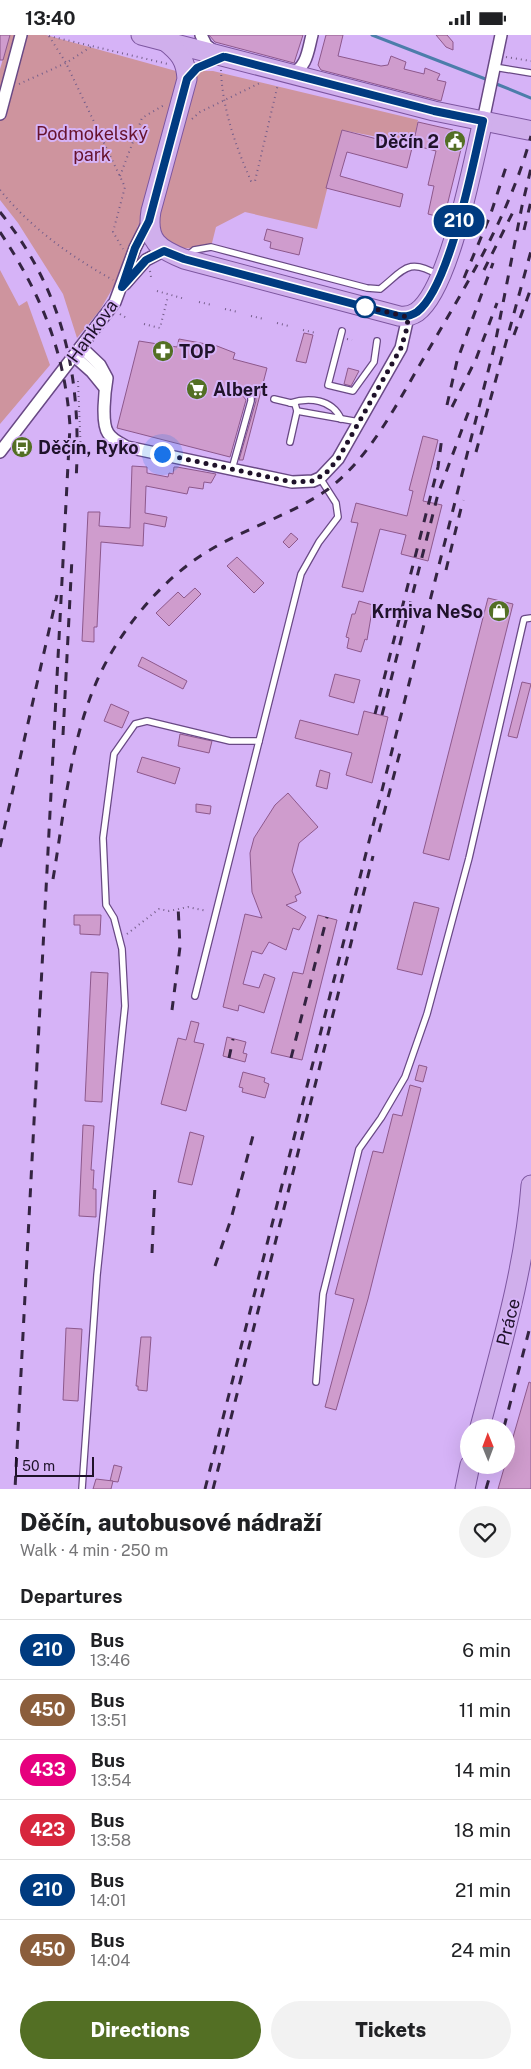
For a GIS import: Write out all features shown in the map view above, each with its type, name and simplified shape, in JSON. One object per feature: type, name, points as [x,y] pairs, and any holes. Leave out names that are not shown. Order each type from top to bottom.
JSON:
[{"type":"main road","points":[[141,35],[165,41],[222,63],[284,79],[528,129]]},
{"type":"main road","points":[[165,41],[180,54],[185,64],[187,79]]},
{"type":"main road","points":[[187,79],[197,68],[222,63]]},
{"type":"main road","name":"Hankova","points":[[149,221],[187,79]]},
{"type":"main road","points":[[149,221],[150,233],[164,251],[184,259],[408,317],[420,310],[440,276],[452,248],[483,121]]},
{"type":"main road","name":"Práce","points":[[482,1419],[526,1242],[531,1185]]},
{"type":"main road","points":[[465,1489],[468,1474]]},
{"type":"street","points":[[0,114],[21,35]]},
{"type":"street","points":[[202,35],[206,45],[222,63]]},
{"type":"street","points":[[284,79],[300,69],[304,64],[312,35]]},
{"type":"street","points":[[483,121],[501,35]]},
{"type":"street","name":"Hankova","points":[[0,452],[110,310],[119,284],[149,221]]},
{"type":"street","points":[[119,284],[146,260],[164,251]]},
{"type":"street","points":[[78,352],[104,371],[107,378],[104,422],[107,433],[114,440],[127,447],[292,482],[306,482],[320,479],[338,459],[401,348],[408,317]]},
{"type":"lane","points":[[494,67],[531,73]]},
{"type":"lane","points":[[184,259],[194,250],[211,247],[367,288],[380,289],[407,266],[422,265],[440,276]]},
{"type":"lane","points":[[342,331],[328,385],[353,391],[374,362],[377,341]]},
{"type":"lane","points":[[232,469],[251,395],[244,391]]},
{"type":"lane","points":[[274,399],[295,404],[297,411],[290,442]]},
{"type":"lane","points":[[290,403],[302,399],[320,401],[330,405],[341,419]]},
{"type":"lane","points":[[297,411],[359,422]]},
{"type":"lane","points":[[195,997],[302,574],[319,542],[338,517],[336,503],[320,479]]},
{"type":"lane","points":[[316,1382],[323,1294],[359,1149],[381,1119],[404,1077],[427,1014],[471,849],[524,619],[531,618]]},
{"type":"lane","points":[[82,1489],[97,1275],[125,1006],[120,940],[114,918],[106,905],[104,838],[114,754],[135,724],[147,721],[230,741],[259,741]]},
{"type":"path","points":[[126,254],[113,232],[125,187],[66,63],[49,36],[173,65]]},
{"type":"path","points":[[19,84],[66,63],[92,46]]},
{"type":"path","points":[[496,55],[531,61]]},
{"type":"path","points":[[222,63],[225,101],[238,151],[251,181],[255,181],[284,79]]},
{"type":"path","points":[[187,122],[200,112],[264,81]]},
{"type":"path","points":[[120,176],[142,118],[168,104]]},
{"type":"path","points":[[0,190],[72,257],[119,284]]},
{"type":"path","points":[[157,291],[168,296],[185,299]]},
{"type":"path","points":[[144,324],[160,328],[168,296]]},
{"type":"path","points":[[199,302],[212,305]]},
{"type":"path","points":[[225,309],[238,312]]},
{"type":"path","points":[[120,314],[128,319]]},
{"type":"path","points":[[251,315],[264,319]]},
{"type":"path","points":[[277,323],[290,326]]},
{"type":"path","points":[[303,329],[316,333]]},
{"type":"path","points":[[347,339],[352,340]]},
{"type":"path","points":[[78,381],[81,455]]},
{"type":"path","points":[[120,940],[159,909],[168,911],[188,907],[216,912]]},
{"type":"green space","name":"Podmokelský park","points":[[10,35],[46,35],[176,71],[213,71],[418,120],[413,144],[342,130],[317,229],[245,212],[216,227],[211,247],[174,249],[138,225],[125,267],[100,310],[77,338],[63,294],[18,223],[0,200],[0,69]]},
{"type":"green space","points":[[0,270],[19,306],[27,301],[50,365],[0,424]]},
{"type":"building","points":[[0,35],[10,35],[3,60],[0,60]]},
{"type":"building","points":[[209,35],[303,35],[294,63],[215,42]]},
{"type":"building","points":[[326,35],[343,35],[338,56],[381,66],[388,65],[391,56],[406,62],[404,69],[424,74],[425,68],[440,74],[437,80],[446,82],[441,101],[321,70],[318,65]]},
{"type":"building","points":[[436,35],[447,35],[453,42],[453,50],[446,47]]},
{"type":"building","points":[[418,122],[453,130],[452,135],[464,137],[444,218],[428,214],[434,186],[428,185],[436,151],[413,145]]},
{"type":"building","points":[[342,130],[412,148],[407,168],[347,152],[340,176],[403,194],[400,207],[326,188]]},
{"type":"building","points":[[267,229],[303,238],[299,255],[270,248],[271,242],[264,240]]},
{"type":"building","points":[[304,333],[313,335],[306,363],[296,361]]},
{"type":"building","points":[[179,339],[217,346],[235,353],[233,359],[267,368],[243,460],[239,460],[256,401],[255,392],[244,386],[239,391],[246,400],[230,457],[117,428],[139,341],[177,347]]},
{"type":"building","points":[[348,368],[359,371],[351,386],[344,384]]},
{"type":"building","points":[[423,436],[438,440],[423,501],[442,505],[428,561],[401,554],[406,535],[380,529],[363,592],[342,587],[358,523],[351,522],[356,503],[407,516],[413,491],[409,490]]},
{"type":"building","points":[[132,466],[147,467],[147,473],[168,477],[169,473],[173,474],[174,467],[216,474],[211,483],[204,482],[203,489],[189,487],[187,494],[146,486],[145,513],[167,517],[165,527],[144,523],[143,546],[101,542],[97,627],[94,627],[94,642],[82,641],[88,512],[100,512],[99,526],[130,528]]},
{"type":"building","points":[[291,533],[298,539],[289,548],[283,542]]},
{"type":"building","points":[[237,557],[264,583],[254,593],[227,566]]},
{"type":"building","points":[[195,588],[201,594],[169,626],[156,613],[178,592],[184,598]]},
{"type":"building","points":[[488,598],[513,604],[449,860],[423,853]]},
{"type":"building","points":[[359,601],[373,605],[367,640],[365,639],[361,652],[347,648],[349,638],[346,637],[352,614],[355,614]]},
{"type":"building","points":[[142,657],[187,681],[183,689],[138,666]]},
{"type":"building","points":[[335,674],[360,680],[354,703],[329,696]]},
{"type":"building","points":[[522,682],[531,684],[517,738],[508,736]]},
{"type":"building","points":[[111,704],[129,712],[122,728],[104,721]]},
{"type":"building","points":[[364,711],[388,717],[372,783],[346,775],[352,753],[295,738],[300,720],[358,735]]},
{"type":"building","points":[[180,734],[212,741],[209,753],[178,746]]},
{"type":"building","points":[[142,757],[180,768],[175,784],[137,772]]},
{"type":"building","points":[[320,770],[330,773],[327,789],[316,786]]},
{"type":"building","points":[[288,793],[318,827],[299,843],[292,871],[301,893],[295,896],[297,901],[286,905],[306,917],[299,930],[293,928],[286,950],[269,942],[262,954],[252,951],[243,984],[259,988],[264,974],[275,978],[264,1013],[239,1005],[238,1011],[223,1007],[245,914],[262,918],[252,892],[250,853],[254,838],[275,805]]},
{"type":"building","points":[[196,804],[211,806],[210,814],[196,812]]},
{"type":"building","points":[[414,902],[439,908],[422,975],[397,969]]},
{"type":"building","points":[[74,915],[101,915],[100,935],[80,934],[80,925],[74,925]]},
{"type":"building","points":[[318,915],[337,920],[302,1060],[271,1053],[293,972],[303,974]]},
{"type":"building","points":[[91,972],[108,973],[102,1102],[85,1101]]},
{"type":"building","points":[[191,1021],[199,1023],[194,1042],[204,1044],[186,1111],[161,1104],[178,1038],[186,1040]]},
{"type":"building","points":[[227,1037],[246,1042],[243,1053],[247,1054],[245,1062],[223,1056]]},
{"type":"building","points":[[419,1065],[427,1067],[423,1082],[415,1080]]},
{"type":"building","points":[[243,1072],[265,1078],[264,1082],[269,1084],[265,1098],[242,1092],[243,1088],[239,1087]]},
{"type":"building","points":[[410,1085],[421,1088],[368,1299],[336,1410],[325,1407],[354,1299],[335,1294],[373,1151],[383,1153],[393,1114],[402,1116]]},
{"type":"building","points":[[83,1125],[94,1126],[91,1170],[94,1170],[93,1189],[96,1189],[96,1217],[79,1216]]},
{"type":"building","points":[[190,1132],[204,1136],[192,1185],[178,1182]]},
{"type":"building","points":[[66,1328],[82,1329],[78,1401],[63,1400]]},
{"type":"building","points":[[141,1337],[151,1337],[147,1391],[138,1390],[138,1386],[136,1386]]},
{"type":"building","points":[[529,1382],[531,1383],[531,1489],[498,1489],[502,1474],[515,1474],[515,1430]]},
{"type":"building","points":[[114,1465],[122,1467],[118,1482],[110,1481]]},
{"type":"building","points":[[96,1479],[113,1481],[111,1489],[93,1489]]},
{"type":"waterway","points":[[372,35],[488,80]]},
{"type":"waterway","points":[[494,83],[531,98]]},
{"type":"railway","points":[[53,879],[66,793],[78,736],[86,708],[97,681],[120,639],[143,608],[169,580],[184,568],[215,547],[314,498],[343,477],[357,462],[393,410],[485,250],[511,195],[531,136]]},
{"type":"railway","points":[[464,278],[490,216],[506,167]]},
{"type":"railway","points":[[205,1489],[495,344],[531,168]]},
{"type":"railway","points":[[524,230],[531,201]]},
{"type":"railway","points":[[484,270],[514,210]]},
{"type":"railway","points":[[0,212],[22,243],[40,274],[54,306],[65,339],[72,372],[76,407],[76,481]]},
{"type":"railway","points":[[0,232],[28,278],[48,325],[63,373],[70,426],[15,1489]]},
{"type":"railway","points":[[476,452],[531,251]]},
{"type":"railway","points":[[447,405],[457,361],[493,263]]},
{"type":"railway","points":[[514,335],[531,288]]},
{"type":"railway","points":[[452,407],[476,359],[497,303]]},
{"type":"railway","points":[[382,715],[438,494],[471,405]]},
{"type":"railway","points":[[375,714],[438,467],[442,437]]},
{"type":"railway","points":[[446,570],[463,500]]},
{"type":"railway","points":[[63,735],[72,558]]},
{"type":"railway","points":[[0,847],[57,595]]},
{"type":"railway","points":[[379,832],[400,752]]},
{"type":"railway","points":[[213,1489],[373,856]]},
{"type":"railway","points":[[172,1010],[180,947],[178,905]]},
{"type":"railway","points":[[291,1058],[327,917]]},
{"type":"railway","points":[[229,1058],[233,1039]]},
{"type":"railway","points":[[215,1266],[231,1219],[254,1132]]},
{"type":"railway","points":[[152,1253],[155,1184]]},
{"type":"railway","points":[[506,1419],[531,1323]]},
{"type":"railway","points":[[486,1489],[490,1474]]},
{"type":"bus line","name":"210","points":[[223,57],[207,62],[197,68],[190,73],[187,79],[149,221],[135,248],[122,287],[146,260],[164,251],[184,259],[399,316],[408,317],[420,310],[440,276],[452,248],[483,121],[434,111],[226,57]]},
{"type":"place","name":"Děčín 2","points":[[455,141]]},
{"type":"place","name":"TOP","points":[[163,351]]},
{"type":"place","name":"Albert","points":[[197,389]]},
{"type":"place","name":"Děčín, Ryko","points":[[22,447]]},
{"type":"place","name":"Krmiva NeSo","points":[[499,611]]},
{"type":"route","points":[[162,454],[292,482],[320,479],[338,459],[401,348],[407,328],[408,317],[362,306],[365,307]]}]
